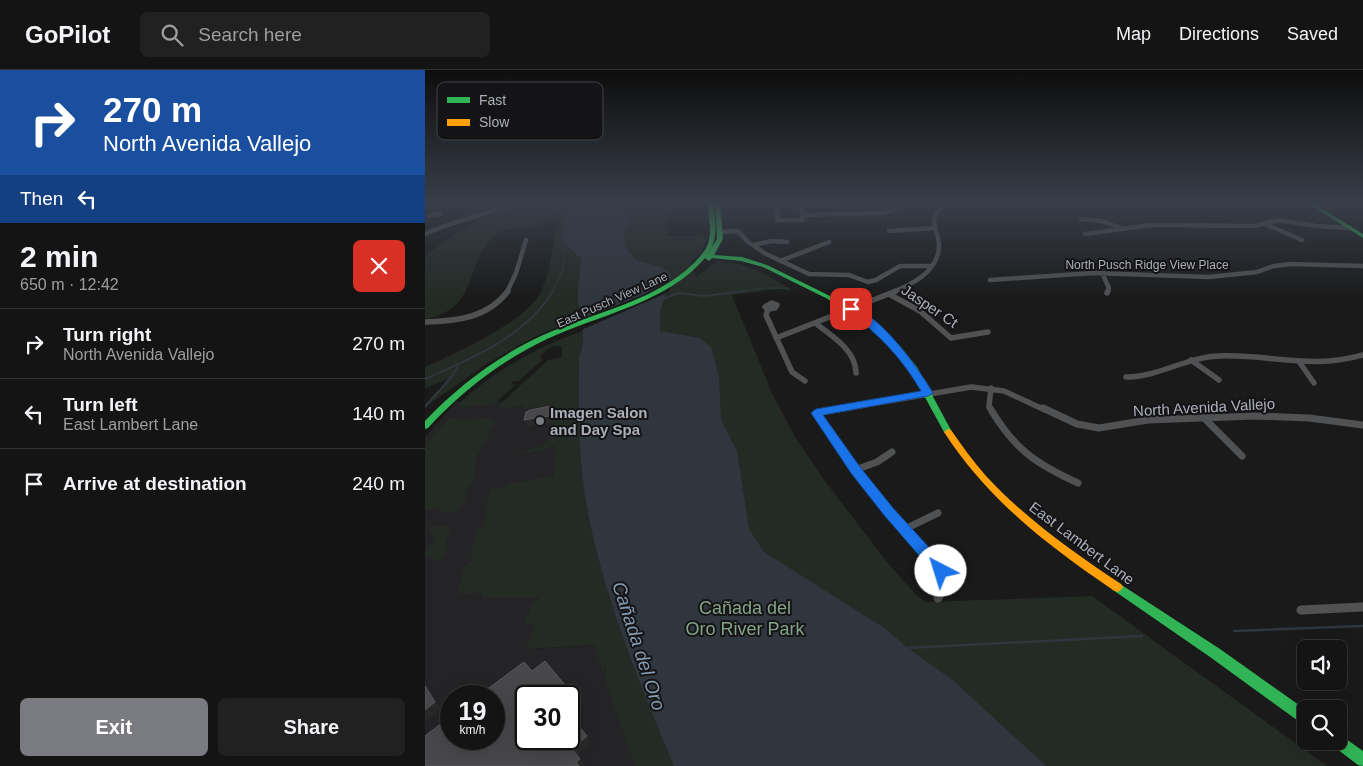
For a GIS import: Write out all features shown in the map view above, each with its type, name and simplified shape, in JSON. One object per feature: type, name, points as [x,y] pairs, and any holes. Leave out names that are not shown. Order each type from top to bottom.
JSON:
[{"type":"street","points":[[706,258],[713,240],[713,234]]},
{"type":"street","points":[[706,258],[717,234]]},
{"type":"street","points":[[719,234],[720,248],[723,253],[749,261]]},
{"type":"street","points":[[742,234],[753,245],[780,261],[805,272],[849,275],[868,282],[876,280],[900,266],[932,266]]},
{"type":"street","points":[[776,338],[913,284],[932,266],[939,251],[935,234]]},
{"type":"street","points":[[1289,234],[1302,240]]},
{"type":"street","points":[[425,322],[439,322],[472,316],[489,310],[500,302],[509,290],[526,240]]},
{"type":"street","points":[[753,245],[772,241],[787,242]]},
{"type":"street","points":[[780,261],[829,242]]},
{"type":"street","name":"East Lambert Lane","points":[[706,258],[749,261],[773,269],[851,309],[870,323],[894,345],[914,370],[942,421],[967,458],[1011,507],[1090,570],[1243,671],[1297,711]]},
{"type":"street","name":"East Pusch View Lane","points":[[425,426],[462,390],[515,354],[661,288],[685,274],[706,258]]},
{"type":"street","name":"North Pusch Ridge View Place","points":[[990,280],[1102,273],[1209,277],[1244,274],[1291,264],[1363,266]]},
{"type":"street","points":[[1102,273],[1109,288],[1107,293]]},
{"type":"street","name":"Jasper Ct","points":[[889,294],[920,311],[951,338],[988,332]]},
{"type":"street","points":[[768,309],[766,315],[792,372],[805,381]]},
{"type":"street","points":[[815,323],[848,352],[857,365],[856,373]]},
{"type":"street","points":[[1126,378],[1155,374],[1191,360],[1232,356],[1300,363],[1356,358],[1363,355]]},
{"type":"street","points":[[1356,358],[1363,361]]},
{"type":"street","points":[[1191,360],[1219,380]]},
{"type":"street","points":[[1300,363],[1314,383]]},
{"type":"street","name":"North Avenida Vallejo","points":[[855,470],[816,413],[971,386],[991,388],[1013,394],[1066,419],[1088,426],[1113,428],[1139,421],[1280,415],[1311,417],[1363,425]]},
{"type":"street","points":[[991,388],[989,406],[1001,427],[1023,452],[1047,469],[1078,483]]},
{"type":"street","points":[[1203,418],[1242,456]]},
{"type":"street","points":[[892,452],[877,462],[855,470],[941,571],[944,588],[938,598]]},
{"type":"street","points":[[905,529],[938,513]]},
{"type":"street","points":[[1301,610],[1363,607]]},
{"type":"street","points":[[1347,748],[1363,760]]},
{"type":"shaded area","points":[[562,399],[579,539],[531,649],[598,645],[645,766],[425,766],[425,437],[456,402]]},
{"type":"green space","name":"Cañada del Oro River Park","points":[[455,234],[496,234],[484,248],[463,296],[455,306],[443,314],[425,319],[425,256]]},
{"type":"green space","name":"Cañada del Oro River Park","points":[[555,234],[696,236],[703,234],[704,237],[708,237],[701,252],[691,263],[696,277],[717,261],[729,262],[757,270],[793,291],[779,289],[732,295],[771,391],[795,437],[825,481],[887,562],[917,596],[926,602],[1092,596],[1297,744],[1297,750],[1305,750],[1327,766],[635,766],[604,676],[606,669],[604,664],[603,673],[594,645],[525,649],[535,624],[523,625],[534,601],[540,598],[539,595],[534,598],[484,598],[482,593],[457,594],[464,567],[473,560],[470,555],[477,529],[482,527],[488,508],[485,507],[491,489],[505,487],[507,484],[554,476],[554,453],[557,451],[554,445],[544,450],[514,455],[541,446],[549,441],[555,407],[551,405],[525,408],[523,405],[502,409],[498,406],[548,360],[562,357],[562,347],[552,346],[540,356],[543,359],[531,370],[527,371],[530,371],[519,381],[514,381],[511,384],[515,385],[493,405],[462,407],[458,404],[488,380],[520,359],[554,342],[588,329],[595,312],[536,336],[488,363],[425,407],[425,404],[449,379],[425,388],[425,367],[487,337],[518,317],[539,295],[546,278]]},
{"type":"green space","points":[[479,416],[480,418],[493,419],[495,423],[475,461],[476,473],[467,489],[465,502],[457,511],[440,513],[440,509],[425,510],[425,447],[448,419],[452,417],[454,419],[476,419]]},
{"type":"green space","points":[[449,526],[451,533],[445,543],[448,549],[445,557],[439,561],[425,556],[426,550],[436,539],[428,530],[428,527]]},
{"type":"water","name":"Cañada del Oro","points":[[561,234],[624,234],[625,247],[636,260],[661,267],[670,273],[671,278],[660,311],[660,331],[700,338],[711,347],[719,377],[721,420],[737,451],[749,529],[764,552],[886,629],[908,648],[954,681],[1046,766],[674,766],[628,650],[614,610],[591,529],[584,489],[579,437],[579,357],[583,339],[578,301],[581,259],[560,238]]},
{"type":"pier","points":[[673,279],[669,292],[579,331],[579,320],[640,296]]},
{"type":"building","points":[[551,406],[549,416],[524,420],[526,412]]},
{"type":"building","points":[[545,661],[565,685],[515,685],[515,750],[573,750],[580,759],[576,762],[579,766],[425,766],[425,736],[440,724],[440,750],[505,750],[505,685],[493,685],[524,662],[532,671]]},
{"type":"building","points":[[425,686],[435,702],[425,710]]},
{"type":"building","points":[[580,727],[587,736],[580,742]]},
{"type":"waterway","points":[[552,292],[562,272],[566,241]]},
{"type":"waterway","points":[[735,292],[766,288],[789,288]]},
{"type":"waterway","points":[[425,379],[479,354],[513,333],[542,307],[553,291]]},
{"type":"waterway","points":[[663,299],[678,293],[704,296],[745,291]]},
{"type":"waterway","points":[[425,407],[452,376],[458,366]]},
{"type":"waterway","points":[[1234,631],[1363,626]]},
{"type":"waterway","points":[[907,648],[1142,636]]},
{"type":"traffic: fast","points":[[425,426],[479,376],[510,356],[543,338],[632,303],[676,280],[694,266],[708,250],[713,234]]},
{"type":"traffic: fast","points":[[709,259],[720,239],[720,234]]},
{"type":"traffic: fast","points":[[704,256],[742,259],[765,266],[828,297],[871,324],[896,347],[914,369],[948,432]]},
{"type":"traffic: fast","points":[[1117,587],[1297,712]]},
{"type":"traffic: fast","points":[[1347,748],[1363,760]]},
{"type":"traffic: slow","points":[[948,432],[964,456],[1002,499],[1046,537],[1117,587]]},
{"type":"place","name":"Imagen Salon and Day Spa","points":[[540,421]]},
{"type":"route","points":[[851,309],[887,337],[914,370],[928,393],[816,413],[839,449],[888,512],[941,571]]}]
